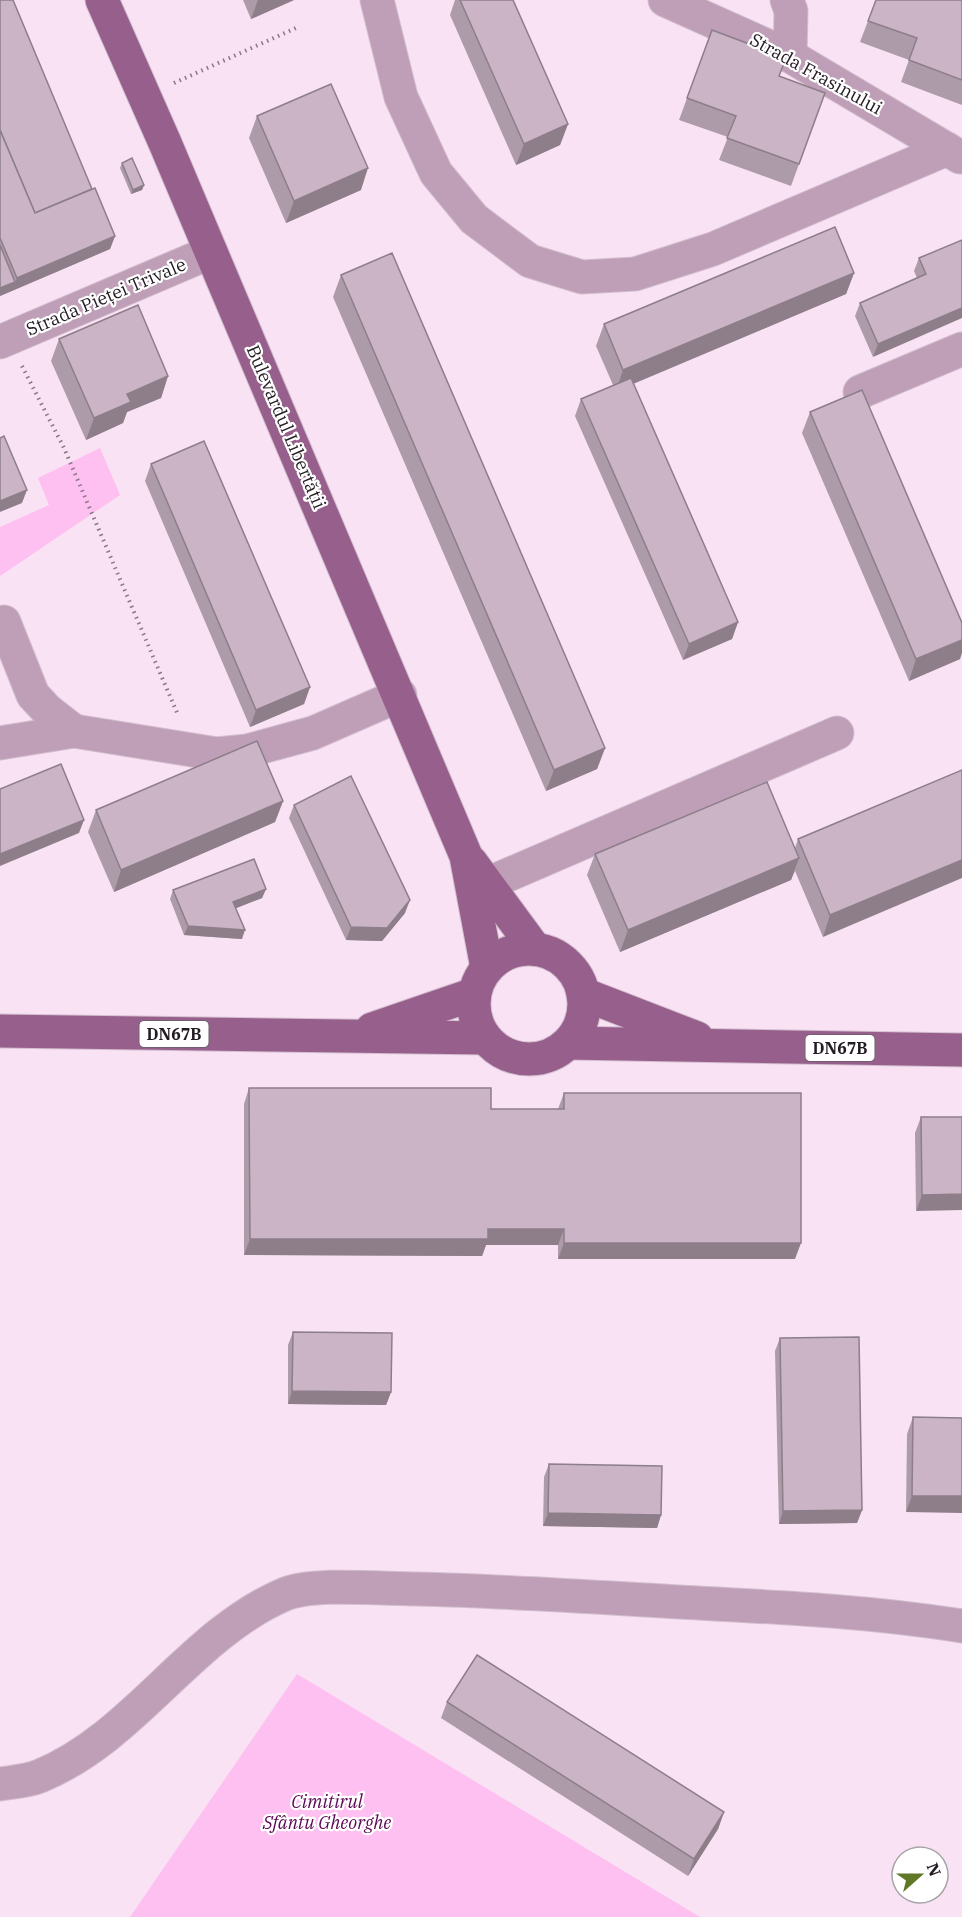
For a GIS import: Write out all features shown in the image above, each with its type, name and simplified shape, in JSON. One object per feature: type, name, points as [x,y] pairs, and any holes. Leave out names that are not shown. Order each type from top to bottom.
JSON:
[{"type":"main road","name":"Bulevardul Libertății","points":[[102,0],[400,695],[466,856],[535,949]]},
{"type":"main road","name":"Bulevardul Libertății","points":[[466,856],[480,981]]},
{"type":"main road","points":[[535,949],[552,953],[566,963],[577,977],[583,994],[584,1011],[579,1028],[568,1043],[553,1054],[535,1059],[516,1058],[499,1050],[485,1038],[474,1010],[480,981],[500,956],[517,950],[535,949]]},
{"type":"main road","points":[[348,1037],[480,981]]},
{"type":"main road","points":[[583,994],[719,1046]]},
{"type":"main road","name":"DN67B","points":[[0,1031],[348,1037]]},
{"type":"main road","points":[[348,1037],[485,1038]]},
{"type":"main road","points":[[568,1043],[719,1046]]},
{"type":"main road","name":"DN67B","points":[[719,1046],[962,1050]]},
{"type":"street","points":[[377,0],[401,97],[435,173],[474,219],[530,261],[582,277],[634,274],[712,249],[954,153]]},
{"type":"street","name":"Strada Frasinului","points":[[665,0],[790,56],[954,153]]},
{"type":"street","points":[[787,0],[791,11],[790,56]]},
{"type":"street","name":"Strada Pieței Trivale","points":[[4,341],[211,252]]},
{"type":"street","points":[[860,392],[962,349]]},
{"type":"street","points":[[4,622],[33,694],[47,710],[74,731]]},
{"type":"street","points":[[0,743],[74,731],[218,754],[247,752],[281,744],[400,695]]},
{"type":"street","points":[[487,884],[837,733]]},
{"type":"street","points":[[0,1784],[39,1777],[82,1753],[144,1706],[199,1652],[247,1614],[286,1594],[317,1589],[482,1591],[884,1614],[962,1626]]},
{"type":"path","points":[[144,97],[296,28]]},
{"type":"path","points":[[4,341],[64,448],[193,750]]},
{"type":"green space","points":[[100,448],[120,495],[0,576],[0,527],[49,505],[38,478]]},
{"type":"green space","name":"Cimitirul Sfântu Gheorghe","points":[[297,1674],[700,1917],[130,1917]]},
{"type":"building","points":[[0,0],[13,0],[92,189],[35,213],[0,130]]},
{"type":"building","points":[[460,0],[513,0],[568,124],[524,144]]},
{"type":"building","points":[[876,0],[962,0],[962,80],[909,60],[917,38],[868,21]]},
{"type":"building","points":[[712,30],[786,58],[779,76],[825,93],[799,164],[727,138],[736,116],[687,98]]},
{"type":"building","points":[[331,84],[368,168],[294,201],[257,116]]},
{"type":"building","points":[[0,130],[35,213],[95,188],[115,236],[17,278],[0,238]]},
{"type":"building","points":[[132,158],[144,185],[133,190],[122,163]]},
{"type":"building","points":[[835,227],[854,273],[623,370],[604,324]]},
{"type":"building","points":[[962,240],[962,308],[878,344],[860,303],[926,274],[919,258]]},
{"type":"building","points":[[0,245],[15,282],[0,288]]},
{"type":"building","points":[[392,253],[605,748],[554,770],[341,275]]},
{"type":"building","points":[[138,305],[168,376],[127,394],[131,402],[94,418],[59,339]]},
{"type":"building","points":[[631,378],[738,622],[689,644],[581,399]]},
{"type":"building","points":[[862,390],[962,623],[962,640],[916,659],[810,412]]},
{"type":"building","points":[[4,436],[27,490],[0,501],[0,438]]},
{"type":"building","points":[[204,441],[310,687],[256,710],[151,464]]},
{"type":"building","points":[[257,741],[283,801],[121,870],[96,810]]},
{"type":"building","points":[[61,764],[84,820],[0,854],[0,789]]},
{"type":"building","points":[[962,770],[962,860],[830,915],[798,839]]},
{"type":"building","points":[[351,776],[410,900],[387,928],[351,927],[294,805]]},
{"type":"building","points":[[767,782],[799,858],[628,930],[595,854]]},
{"type":"building","points":[[254,859],[266,889],[233,902],[245,930],[188,926],[173,890]]},
{"type":"building","points":[[249,1088],[491,1088],[491,1109],[564,1109],[564,1093],[801,1093],[801,1243],[564,1243],[564,1229],[488,1229],[488,1239],[250,1239]]},
{"type":"building","points":[[921,1117],[962,1117],[962,1194],[922,1195]]},
{"type":"building","points":[[293,1332],[392,1333],[391,1392],[292,1391]]},
{"type":"building","points":[[859,1337],[862,1510],[783,1511],[780,1338]]},
{"type":"building","points":[[913,1417],[962,1418],[962,1496],[912,1496]]},
{"type":"building","points":[[549,1464],[662,1466],[661,1515],[548,1513]]},
{"type":"building","points":[[477,1655],[724,1812],[694,1859],[447,1702]]}]
